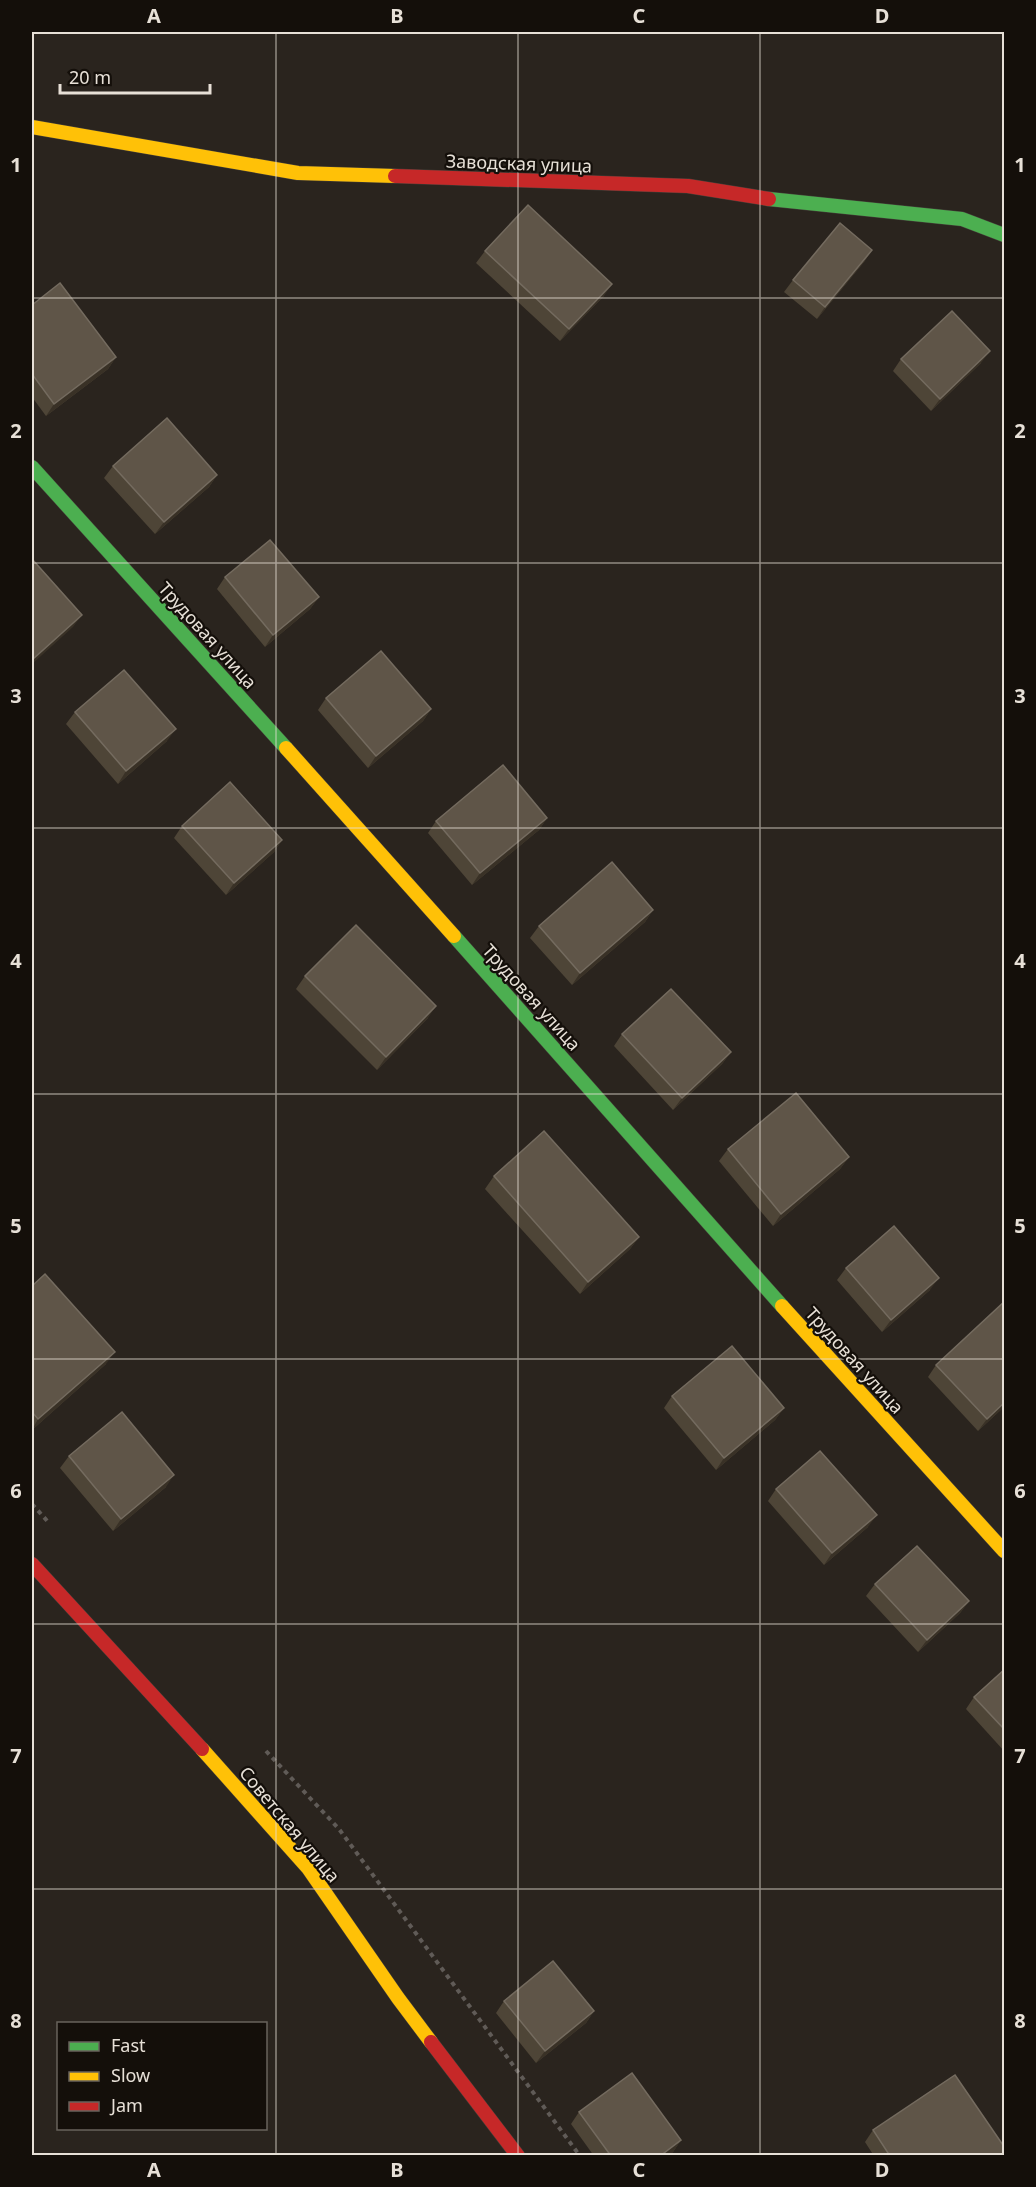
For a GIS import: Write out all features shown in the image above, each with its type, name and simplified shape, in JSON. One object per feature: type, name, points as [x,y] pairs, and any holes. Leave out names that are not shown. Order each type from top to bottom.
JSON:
[{"type":"street","name":"Заводская улица","points":[[32,127],[298,173],[688,186],[787,202],[962,219],[1005,235]]},
{"type":"street","name":"Трудовая улица","points":[[32,467],[345,813],[770,1293],[1005,1551]]},
{"type":"street","name":"Советская улица","points":[[32,1564],[156,1697],[308,1868],[398,1998],[518,2156]]},
{"type":"building","points":[[528,205],[612,284],[569,329],[485,251]]},
{"type":"building","points":[[840,223],[872,250],[825,307],[793,280]]},
{"type":"building","points":[[60,283],[116,357],[54,404],[32,374],[32,305]]},
{"type":"building","points":[[952,311],[990,351],[940,399],[901,359]]},
{"type":"building","points":[[167,418],[217,475],[164,522],[113,466]]},
{"type":"building","points":[[270,540],[319,597],[273,635],[225,577]]},
{"type":"building","points":[[32,559],[82,615],[33,659],[32,657]]},
{"type":"building","points":[[381,651],[431,709],[376,756],[326,698]]},
{"type":"building","points":[[124,670],[176,729],[126,771],[75,712]]},
{"type":"building","points":[[503,765],[547,818],[480,873],[436,821]]},
{"type":"building","points":[[230,782],[282,840],[234,883],[182,826]]},
{"type":"building","points":[[612,862],[653,910],[580,973],[539,926]]},
{"type":"building","points":[[356,925],[436,1006],[386,1057],[305,976]]},
{"type":"building","points":[[671,989],[731,1052],[682,1098],[622,1034]]},
{"type":"building","points":[[796,1093],[849,1157],[781,1214],[728,1149]]},
{"type":"building","points":[[544,1131],[639,1237],[588,1282],[494,1176]]},
{"type":"building","points":[[894,1226],[939,1278],[891,1320],[846,1268]]},
{"type":"building","points":[[45,1274],[115,1352],[38,1419],[32,1412],[32,1286]]},
{"type":"building","points":[[1005,1301],[1005,1402],[987,1419],[936,1365]]},
{"type":"building","points":[[732,1346],[784,1408],[724,1458],[672,1396]]},
{"type":"building","points":[[122,1412],[174,1475],[121,1519],[69,1456]]},
{"type":"building","points":[[820,1451],[877,1515],[832,1553],[776,1489]]},
{"type":"building","points":[[917,1546],[969,1601],[927,1640],[875,1584]]},
{"type":"building","points":[[1005,1669],[1005,1730],[974,1697]]},
{"type":"building","points":[[553,1961],[594,2011],[545,2051],[504,2001]]},
{"type":"building","points":[[632,2073],[681,2140],[660,2156],[611,2156],[579,2112]]},
{"type":"building","points":[[955,2075],[1005,2148],[1005,2156],[890,2156],[873,2130]]},
{"type":"traffic: fast","points":[[769,199],[962,219],[1004,235]]},
{"type":"traffic: fast","points":[[32,467],[286,748]]},
{"type":"traffic: fast","points":[[454,936],[782,1306]]},
{"type":"traffic: slow","points":[[32,127],[298,173],[395,176]]},
{"type":"traffic: slow","points":[[286,748],[454,936]]},
{"type":"traffic: slow","points":[[782,1306],[1004,1551]]},
{"type":"traffic: slow","points":[[202,1749],[308,1868],[431,2042]]},
{"type":"traffic: jam","points":[[395,176],[688,186],[769,199]]},
{"type":"traffic: jam","points":[[32,1564],[202,1749]]},
{"type":"traffic: jam","points":[[431,2042],[518,2156]]}]
